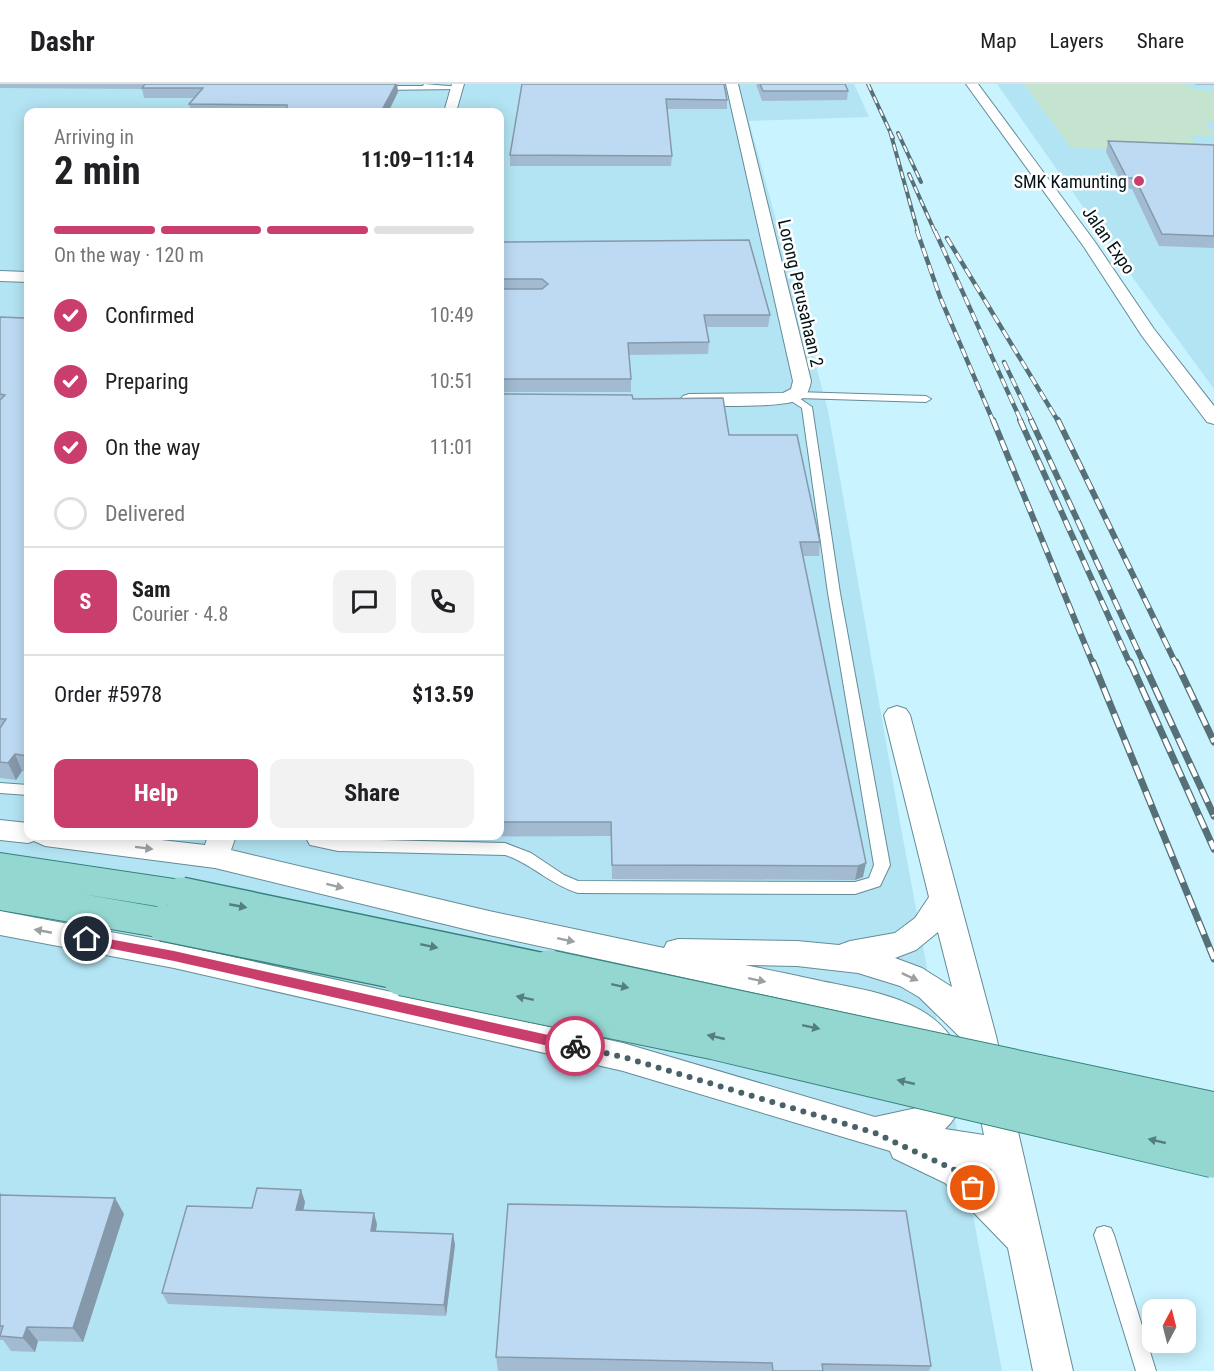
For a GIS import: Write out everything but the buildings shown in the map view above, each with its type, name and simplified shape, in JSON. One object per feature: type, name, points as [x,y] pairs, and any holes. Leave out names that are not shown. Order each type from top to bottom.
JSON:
[{"type":"main road","points":[[0,867],[1214,1155]]},
{"type":"main road","points":[[0,895],[172,909],[852,1035],[1214,1115]]},
{"type":"street","name":"Lorong Perusahaan 2","points":[[732,84],[802,381],[801,388],[793,396]]},
{"type":"street","name":"Jalan Expo","points":[[972,84],[1090,245],[1148,332],[1214,418]]},
{"type":"street","points":[[451,108],[458,86]]},
{"type":"street","points":[[0,276],[24,278]]},
{"type":"street","points":[[677,400],[760,400],[793,396]]},
{"type":"street","points":[[897,715],[980,1036],[1053,1371]]},
{"type":"street","points":[[0,830],[24,833]]},
{"type":"street","points":[[115,840],[219,846],[489,923],[874,1005],[914,1020],[937,1038],[949,1068],[944,1108],[930,1120],[875,1133]]},
{"type":"street","points":[[828,956],[895,947],[920,934],[933,918],[943,899]]},
{"type":"street","points":[[0,923],[174,956],[623,1057],[875,1133],[1006,1155]]},
{"type":"street","points":[[603,948],[828,956],[870,963],[910,976],[946,999],[980,1036]]},
{"type":"street","points":[[875,1133],[957,1171],[1022,1236]]},
{"type":"lane","points":[[369,87],[458,86]]},
{"type":"lane","points":[[793,396],[926,399]]},
{"type":"lane","points":[[314,840],[338,845],[505,849],[526,856],[553,877],[578,887],[855,888],[875,882],[882,865],[834,593],[807,407],[793,396]]},
{"type":"lane","points":[[3,788],[24,790]]},
{"type":"lane","points":[[1104,1235],[1146,1371]]},
{"type":"shaded area","points":[[0,84],[854,84],[869,117],[749,121],[828,410],[901,828],[1002,1371],[0,1371]]},
{"type":"shaded area","name":"SMK Kamunting","points":[[997,84],[1214,84],[1214,389],[1130,274]]},
{"type":"green space","points":[[1024,84],[1186,84],[1194,90],[1214,91],[1214,122],[1206,122],[1214,136],[1190,136],[1204,151],[1071,148]]},
{"type":"railway","points":[[868,84],[890,132]]},
{"type":"railway","points":[[890,132],[893,138]]},
{"type":"railway","points":[[890,132],[918,232]]},
{"type":"railway","points":[[898,133],[921,182]]},
{"type":"railway","points":[[909,174],[935,232]]},
{"type":"railway","points":[[917,231],[940,297],[993,421]]},
{"type":"railway","points":[[935,231],[1021,421]]},
{"type":"railway","points":[[947,238],[1058,421]]},
{"type":"railway","points":[[1004,362],[1032,421]]},
{"type":"railway","points":[[993,420],[1093,664]]},
{"type":"railway","points":[[1020,420],[1130,664]]},
{"type":"railway","points":[[1031,420],[1144,664]]},
{"type":"railway","points":[[1058,420],[1176,664]]},
{"type":"railway","points":[[1093,662],[1214,959]]},
{"type":"railway","points":[[1130,662],[1214,849]]},
{"type":"railway","points":[[1143,662],[1214,816]]},
{"type":"railway","points":[[1176,662],[1214,742]]},
{"type":"way so far","points":[[575,1046],[623,1057],[875,1133],[957,1171],[973,1188]]},
{"type":"place","name":"SMK Kamunting","points":[[1139,181]]},
{"type":"route","points":[[87,939],[174,956],[575,1046]]}]
